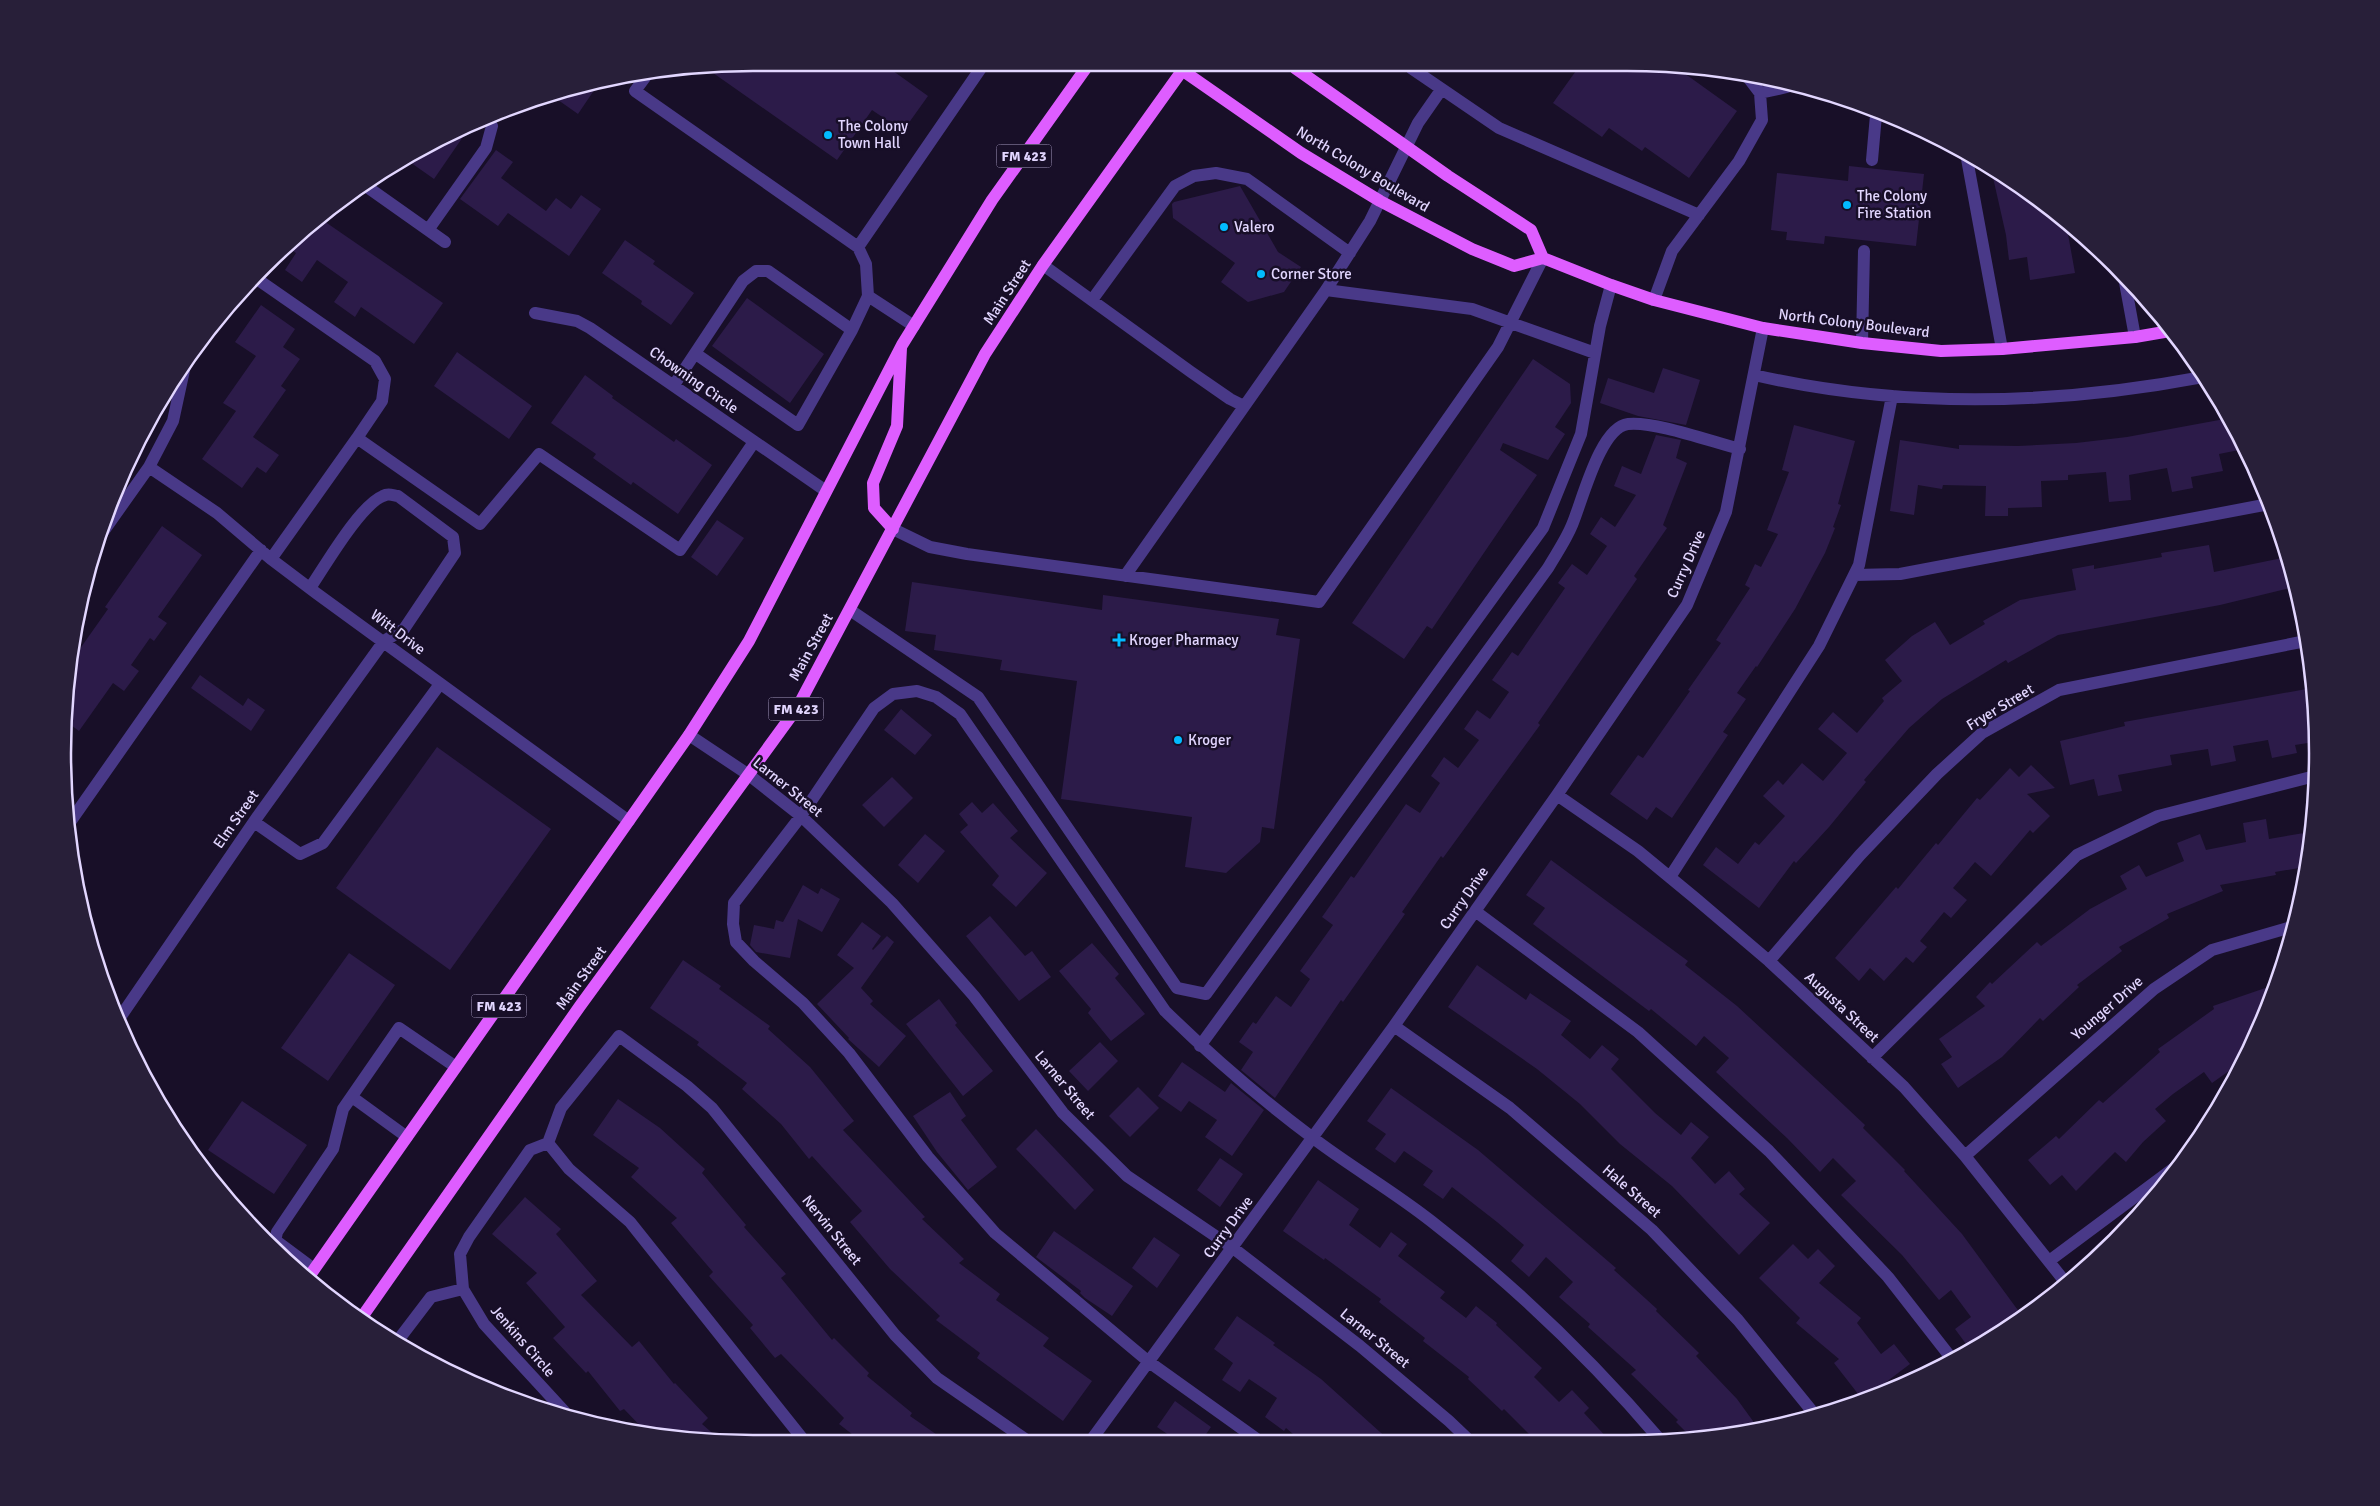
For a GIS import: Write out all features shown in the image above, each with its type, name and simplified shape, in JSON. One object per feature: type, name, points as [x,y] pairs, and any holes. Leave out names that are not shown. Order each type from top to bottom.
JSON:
[{"type":"main road","name":"FM 423","points":[[312,1273],[690,735],[749,641],[902,345],[992,200],[1084,71]]},
{"type":"main road","name":"Main Street","points":[[365,1314],[580,1006],[797,708],[986,354],[1043,265],[1181,71]]},
{"type":"main road","name":"North Colony Boulevard","points":[[1185,71],[1301,153],[1380,201],[1472,249],[1514,266],[1543,258],[1611,286],[1654,300],[1763,328],[1862,343],[1941,351],[2002,349],[2135,337],[2163,332]]},
{"type":"main road","points":[[1299,71],[1406,146],[1532,230],[1543,258]]},
{"type":"main road","points":[[893,529],[874,508],[873,482],[897,426],[902,345]]},
{"type":"street","points":[[858,247],[979,71]]},
{"type":"street","points":[[1415,71],[1499,128],[1699,215]]},
{"type":"street","points":[[643,80],[635,91],[858,247],[866,264],[868,296],[852,330],[798,425],[696,354]]},
{"type":"street","points":[[1654,300],[1672,251],[1739,161],[1762,120],[1760,93],[1752,83]]},
{"type":"street","points":[[1760,93],[1780,89]]},
{"type":"street","points":[[1125,576],[1326,290],[1380,201],[1418,123],[1441,90]]},
{"type":"street","points":[[1872,160],[1876,118]]},
{"type":"street","points":[[428,230],[486,148],[492,126],[490,124]]},
{"type":"street","points":[[1967,162],[2002,349]]},
{"type":"street","points":[[1092,300],[1175,186],[1194,176],[1216,173],[1247,179],[1350,253]]},
{"type":"street","points":[[370,189],[445,242]]},
{"type":"street","points":[[1862,343],[1864,251]]},
{"type":"street","points":[[893,529],[918,542],[940,549],[1319,602],[1498,347],[1543,258]]},
{"type":"street","points":[[1043,265],[1191,372],[1230,399],[1244,406]]},
{"type":"street","points":[[674,385],[743,281],[756,270],[768,271],[852,330]]},
{"type":"street","points":[[260,282],[374,361],[384,379],[382,401],[271,559]]},
{"type":"street","points":[[850,610],[978,696],[1177,988],[1206,994],[1543,528],[1581,434],[1600,326],[1611,286]]},
{"type":"street","points":[[2126,289],[2135,337]]},
{"type":"street","points":[[1326,290],[1472,309],[1595,353]]},
{"type":"street","points":[[868,296],[914,326]]},
{"type":"street","name":"Chowning Circle","points":[[535,313],[577,321],[674,385],[826,492]]},
{"type":"street","name":"Curry Drive","points":[[1096,1435],[1394,1026],[1557,795],[1687,606],[1726,512],[1763,328]]},
{"type":"street","points":[[1754,376],[1828,390],[1892,396],[2004,400],[2102,393],[2196,378]]},
{"type":"street","points":[[117,507],[149,467],[173,421],[177,389]]},
{"type":"street","points":[[1670,877],[1819,646],[1859,565],[1892,396]]},
{"type":"street","points":[[1200,1046],[1548,568],[1572,526],[1596,460],[1607,439],[1626,424],[1645,424],[1740,449]]},
{"type":"street","points":[[357,438],[480,524],[539,454],[680,550],[754,442]]},
{"type":"street","name":"Witt Drive","points":[[149,467],[217,513],[271,559],[629,821]]},
{"type":"street","points":[[310,588],[362,513],[382,496],[390,494],[398,496],[453,538],[455,553],[404,628],[384,641]]},
{"type":"street","points":[[1854,574],[1900,574],[2262,505]]},
{"type":"street","points":[[75,816],[261,550]]},
{"type":"street","name":"Elm Street","points":[[123,1013],[254,822],[384,641]]},
{"type":"street","name":"Fryer Street","points":[[1769,961],[1860,855],[1937,774],[1982,733],[2059,690],[2300,642]]},
{"type":"street","points":[[254,822],[300,854],[323,843],[440,684]]},
{"type":"street","points":[[1251,1435],[1149,1362],[995,1233],[928,1157],[849,1053],[803,1003],[754,962],[736,942],[733,924],[734,903],[801,816],[874,708],[893,694],[917,691],[936,698],[960,714],[1165,1010],[1200,1046],[1313,1138],[1430,1220],[1521,1297],[1621,1394],[1655,1434]]},
{"type":"street","name":"Larner Street","points":[[690,735],[749,775],[801,816],[892,902],[974,996],[1063,1113],[1127,1176],[1233,1248],[1360,1346],[1464,1435]]},
{"type":"street","points":[[1872,1058],[2077,855],[2158,816],[2308,778]]},
{"type":"street","name":"Augusta Street","points":[[1557,795],[1638,851],[1670,877],[1769,961],[1904,1087],[1965,1156],[2062,1278]]},
{"type":"street","points":[[1475,911],[1638,1032],[1769,1151],[1888,1278],[1947,1354]]},
{"type":"street","name":"Younger Drive","points":[[1965,1156],[2154,989],[2212,950],[2286,929]]},
{"type":"street","name":"Hale Street","points":[[1394,1026],[1510,1108],[1652,1230],[1738,1320],[1811,1410]]},
{"type":"street","points":[[276,1239],[277,1232],[334,1149],[343,1108],[399,1028],[456,1067]]},
{"type":"street","name":"Nervin Street","points":[[548,1143],[561,1108],[619,1036],[687,1086],[712,1108],[894,1335],[937,1378],[1019,1435]]},
{"type":"street","points":[[352,1097],[407,1136]]},
{"type":"street","points":[[401,1336],[431,1297],[463,1289],[460,1254],[469,1237],[530,1150],[548,1143],[569,1169],[630,1222],[800,1435]]},
{"type":"street","points":[[2049,1262],[2159,1179]]},
{"type":"street","name":"Jenkins Circle","points":[[463,1289],[484,1324],[560,1407]]},
{"type":"building","name":"The Colony Town Hall","points":[[893,71],[928,96],[903,131],[872,110],[837,160],[713,73]]},
{"type":"building","points":[[1576,71],[1627,71],[1686,74],[1737,111],[1689,178],[1645,147],[1642,151],[1609,128],[1602,137],[1553,103]]},
{"type":"building","points":[[594,90],[578,114],[558,100]]},
{"type":"building","points":[[463,136],[434,179],[412,163]]},
{"type":"building","points":[[496,150],[513,162],[501,178],[546,211],[556,198],[571,209],[581,195],[601,209],[569,256],[508,213],[498,226],[460,199]]},
{"type":"building","name":"The Colony Fire Station","points":[[1849,166],[1924,174],[1916,246],[1825,236],[1824,244],[1786,240],[1787,232],[1771,230],[1777,173],[1848,181]]},
{"type":"building","points":[[1993,178],[2068,233],[2075,273],[2030,280],[2027,257],[2009,260],[2006,235]]},
{"type":"building","points":[[1240,186],[1278,252],[1301,267],[1284,292],[1248,302],[1221,282],[1235,263],[1173,218],[1172,204]]},
{"type":"building","points":[[325,222],[443,303],[414,344],[361,307],[355,317],[334,302],[348,282],[317,260],[302,282],[285,270],[296,253],[292,250]]},
{"type":"building","points":[[625,240],[655,261],[653,264],[694,293],[671,325],[641,304],[642,301],[602,273]]},
{"type":"building","points":[[747,298],[824,354],[790,403],[712,346]]},
{"type":"building","points":[[261,305],[295,329],[283,347],[300,359],[281,386],[286,390],[253,437],[279,455],[266,473],[257,467],[242,488],[202,459],[236,411],[223,403],[256,356],[235,342]]},
{"type":"building","points":[[457,352],[532,406],[509,439],[434,386]]},
{"type":"building","points":[[1533,359],[1570,384],[1571,403],[1555,427],[1565,434],[1548,460],[1503,443],[1500,450],[1537,475],[1432,629],[1427,626],[1404,659],[1352,623]]},
{"type":"building","points":[[1663,368],[1700,380],[1686,425],[1638,416],[1600,403],[1608,378],[1654,393]]},
{"type":"building","points":[[585,375],[613,396],[612,398],[674,442],[676,439],[712,465],[678,514],[633,482],[631,485],[593,458],[596,454],[551,423]]},
{"type":"building","points":[[2221,420],[2238,450],[2219,454],[2223,471],[2191,477],[2193,488],[2172,492],[2167,468],[2129,475],[2131,500],[2109,502],[2106,472],[2068,475],[2068,480],[2041,481],[2042,507],[2008,508],[2008,516],[1985,516],[1986,486],[1943,485],[1942,489],[1918,485],[1914,515],[1890,511],[1900,440],[1959,449],[1959,445],[2018,446],[2076,443],[2127,437]]},
{"type":"building","points":[[1794,425],[1855,441],[1838,504],[1841,505],[1833,527],[1835,528],[1825,553],[1795,609],[1757,667],[1737,693],[1746,699],[1723,732],[1728,735],[1672,818],[1656,807],[1647,820],[1610,794],[1638,755],[1643,758],[1690,691],[1688,690],[1721,643],[1716,640],[1750,588],[1745,585],[1755,564],[1761,567],[1778,534],[1767,530],[1789,472],[1782,470]]},
{"type":"building","points":[[1656,435],[1681,440],[1676,458],[1687,463],[1663,525],[1667,528],[1634,576],[1637,579],[1538,723],[1540,725],[1443,858],[1441,856],[1402,912],[1405,914],[1343,1002],[1341,1000],[1275,1098],[1241,1070],[1253,1052],[1239,1042],[1253,1022],[1256,1024],[1276,996],[1291,1007],[1310,979],[1300,971],[1333,925],[1322,917],[1351,876],[1354,878],[1406,804],[1420,813],[1440,783],[1431,776],[1444,757],[1458,768],[1479,740],[1464,729],[1477,710],[1490,719],[1509,692],[1492,680],[1512,652],[1518,656],[1565,588],[1558,583],[1572,564],[1587,575],[1607,546],[1590,534],[1601,517],[1615,527],[1636,495],[1614,486],[1622,466],[1641,474]]},
{"type":"building","points":[[717,520],[744,538],[717,576],[691,557]]},
{"type":"building","points":[[162,526],[202,555],[158,617],[167,623],[154,641],[150,638],[131,665],[139,671],[124,691],[113,683],[79,731],[72,726],[79,650],[108,609],[105,607]]},
{"type":"building","points":[[2209,545],[2214,572],[2280,558],[2289,588],[2220,605],[2058,635],[2008,663],[2006,660],[1942,699],[1909,728],[1864,780],[1866,782],[1829,827],[1796,863],[1794,861],[1759,908],[1703,865],[1716,847],[1738,864],[1755,842],[1759,845],[1785,816],[1763,796],[1778,780],[1783,785],[1802,763],[1823,781],[1847,753],[1818,729],[1833,712],[1857,733],[1884,701],[1882,698],[1902,681],[1885,660],[1912,636],[1935,622],[1950,645],[1985,624],[1983,621],[2020,600],[2076,590],[2072,569],[2094,565],[2094,569],[2162,557],[2161,553]]},
{"type":"building","name":"Kroger","points":[[912,582],[1102,610],[1103,595],[1279,619],[1276,635],[1300,639],[1274,829],[1262,827],[1260,842],[1226,873],[1185,867],[1192,817],[1061,799],[1077,681],[1000,670],[1002,660],[934,650],[936,635],[905,631]]},
{"type":"building","points":[[200,675],[243,706],[248,698],[265,710],[251,731],[191,688]]},
{"type":"building","points":[[2305,689],[2309,743],[2295,745],[2297,753],[2272,758],[2268,740],[2233,746],[2236,761],[2211,766],[2208,749],[2170,755],[2172,765],[2118,775],[2122,791],[2098,796],[2094,779],[2070,785],[2060,741],[2125,726],[2124,722]]},
{"type":"building","points":[[901,709],[932,735],[915,755],[884,730]]},
{"type":"building","points":[[437,747],[551,829],[450,970],[336,888]]},
{"type":"building","points":[[2031,765],[2055,788],[2027,794],[2050,816],[2033,833],[2030,830],[1991,876],[1975,862],[1953,888],[1967,900],[1951,918],[1944,912],[1920,941],[1927,947],[1913,963],[1906,957],[1884,981],[1870,968],[1859,981],[1835,958],[1896,887],[1898,889],[1936,843],[1938,845],[1977,798],[1980,800],[2010,768],[2019,777]]},
{"type":"building","points":[[892,777],[913,798],[884,827],[862,805]]},
{"type":"building","points":[[972,802],[982,813],[993,803],[1018,831],[1010,838],[1047,873],[1016,907],[992,885],[999,876],[960,832],[968,825],[959,814]]},
{"type":"building","points":[[2266,819],[2269,839],[2304,833],[2299,868],[2275,872],[2276,875],[2220,885],[2223,891],[2167,914],[2169,918],[2119,947],[2122,951],[2077,985],[2079,987],[2043,1021],[2040,1018],[2002,1057],[1958,1088],[1941,1064],[1952,1057],[1939,1039],[1985,1006],[1976,997],[1990,982],[1992,984],[2037,942],[2041,946],[2090,909],[2127,889],[2120,876],[2139,865],[2146,877],[2184,861],[2177,843],[2200,834],[2206,850],[2246,842],[2243,823]]},
{"type":"building","points":[[925,834],[945,851],[918,883],[898,865]]},
{"type":"building","points":[[1551,860],[1688,961],[1685,965],[1737,1006],[1865,1125],[1863,1128],[1905,1170],[1962,1234],[2019,1311],[1966,1344],[1955,1329],[1971,1317],[1951,1290],[1939,1300],[1902,1255],[1841,1195],[1856,1181],[1833,1158],[1820,1172],[1787,1138],[1716,1072],[1729,1058],[1704,1036],[1696,1046],[1651,1009],[1649,1011],[1533,924],[1545,908],[1526,895]]},
{"type":"building","points":[[803,885],[818,894],[821,888],[840,899],[822,932],[798,919],[790,958],[756,952],[750,945],[754,925],[774,929],[776,920],[783,922]]},
{"type":"building","points":[[990,916],[1025,956],[1032,951],[1051,977],[1019,1001],[966,936]]},
{"type":"building","points":[[862,922],[881,936],[873,950],[887,936],[894,942],[861,988],[873,1001],[870,1004],[906,1036],[879,1067],[848,1039],[817,1004],[854,968],[837,955]]},
{"type":"building","points":[[1092,943],[1119,974],[1115,978],[1145,1014],[1111,1041],[1088,1013],[1091,1009],[1059,971]]},
{"type":"building","points":[[349,953],[395,985],[328,1081],[281,1048]]},
{"type":"building","points":[[683,960],[721,986],[719,989],[770,1026],[768,1029],[810,1067],[854,1121],[843,1130],[925,1217],[922,1219],[964,1259],[959,1263],[1000,1294],[996,1300],[1049,1338],[1043,1346],[1092,1381],[1063,1421],[977,1358],[980,1353],[936,1320],[940,1316],[890,1269],[850,1222],[862,1211],[812,1156],[809,1159],[781,1124],[742,1089],[747,1083],[697,1045],[699,1042],[650,1008]]},
{"type":"building","points":[[1477,965],[1526,1000],[1530,993],[1571,1021],[1561,1035],[1590,1059],[1602,1045],[1619,1059],[1611,1069],[1655,1113],[1681,1135],[1691,1122],[1709,1137],[1691,1158],[1715,1184],[1729,1171],[1745,1189],[1739,1194],[1770,1223],[1739,1255],[1672,1186],[1620,1144],[1580,1104],[1537,1069],[1448,1007]]},
{"type":"building","points":[[2267,987],[2257,1014],[2230,1071],[2212,1083],[2204,1072],[2155,1109],[2166,1121],[2143,1142],[2126,1162],[2115,1152],[2076,1191],[2062,1175],[2050,1185],[2028,1160],[2056,1136],[2059,1139],[2099,1100],[2103,1103],[2160,1052],[2158,1049],[2214,1009],[2213,1006]]},
{"type":"building","points":[[939,999],[957,1023],[955,1025],[993,1071],[963,1096],[906,1024]]},
{"type":"building","points":[[1100,1042],[1118,1061],[1088,1091],[1069,1071]]},
{"type":"building","points":[[1182,1062],[1225,1092],[1231,1083],[1264,1110],[1232,1156],[1205,1137],[1217,1120],[1189,1101],[1181,1112],[1158,1096]]},
{"type":"building","points":[[1138,1087],[1159,1108],[1130,1137],[1109,1116]]},
{"type":"building","points":[[1391,1088],[1478,1150],[1616,1268],[1614,1270],[1657,1309],[1656,1311],[1699,1353],[1696,1356],[1737,1399],[1754,1423],[1686,1432],[1676,1422],[1678,1420],[1631,1374],[1636,1370],[1588,1327],[1590,1324],[1559,1297],[1573,1282],[1546,1257],[1529,1277],[1511,1261],[1524,1245],[1452,1187],[1443,1199],[1423,1185],[1433,1171],[1404,1151],[1395,1163],[1375,1149],[1386,1134],[1367,1121]]},
{"type":"building","points":[[950,1092],[966,1116],[961,1120],[997,1167],[968,1190],[937,1152],[913,1116]]},
{"type":"building","points":[[618,1099],[660,1128],[705,1169],[702,1173],[746,1225],[744,1227],[786,1274],[781,1278],[832,1340],[834,1338],[869,1373],[867,1376],[912,1413],[910,1416],[937,1435],[853,1435],[839,1424],[844,1418],[781,1354],[775,1358],[750,1328],[753,1325],[709,1276],[713,1272],[671,1223],[677,1218],[631,1177],[639,1168],[593,1135]]},
{"type":"building","points":[[242,1101],[307,1145],[274,1194],[208,1150]]},
{"type":"building","points":[[1036,1129],[1094,1190],[1075,1210],[1016,1149]]},
{"type":"building","points":[[1220,1158],[1243,1174],[1220,1207],[1197,1190]]},
{"type":"building","points":[[1318,1180],[1359,1209],[1349,1225],[1380,1248],[1391,1232],[1407,1244],[1398,1256],[1445,1292],[1440,1298],[1466,1318],[1476,1306],[1497,1323],[1496,1325],[1542,1368],[1534,1377],[1559,1402],[1572,1390],[1589,1408],[1584,1413],[1604,1435],[1530,1435],[1504,1409],[1502,1411],[1468,1379],[1469,1377],[1423,1341],[1425,1338],[1379,1302],[1381,1299],[1325,1258],[1324,1260],[1283,1231]]},
{"type":"building","points":[[525,1197],[561,1229],[556,1234],[597,1281],[581,1295],[632,1347],[639,1341],[674,1384],[708,1418],[702,1424],[713,1433],[639,1425],[624,1409],[620,1411],[588,1371],[586,1373],[553,1338],[565,1327],[526,1283],[537,1273],[492,1234]]},
{"type":"building","points":[[1054,1231],[1133,1286],[1112,1316],[1085,1298],[1080,1293],[1081,1291],[1036,1257]]},
{"type":"building","points":[[1154,1237],[1180,1255],[1157,1288],[1132,1268]]},
{"type":"building","points":[[1793,1244],[1808,1259],[1818,1249],[1835,1266],[1819,1283],[1861,1318],[1857,1323],[1881,1354],[1894,1344],[1910,1364],[1882,1385],[1858,1394],[1834,1363],[1839,1359],[1796,1323],[1800,1318],[1759,1278]]},
{"type":"building","points":[[1237,1316],[1275,1343],[1273,1345],[1321,1379],[1383,1435],[1294,1435],[1286,1428],[1284,1431],[1265,1417],[1277,1398],[1249,1379],[1240,1392],[1222,1380],[1233,1363],[1214,1349]]},
{"type":"building","points":[[1175,1401],[1211,1427],[1205,1435],[1169,1435],[1157,1427]]},
{"type":"place","name":"The Colony Town Hall","points":[[828,135]]},
{"type":"place","name":"The Colony Fire Station","points":[[1847,205]]},
{"type":"place","name":"Valero","points":[[1224,227]]},
{"type":"place","name":"Corner Store","points":[[1261,274]]},
{"type":"place","name":"Kroger Pharmacy","points":[[1119,640]]},
{"type":"place","name":"Kroger","points":[[1178,740]]}]
